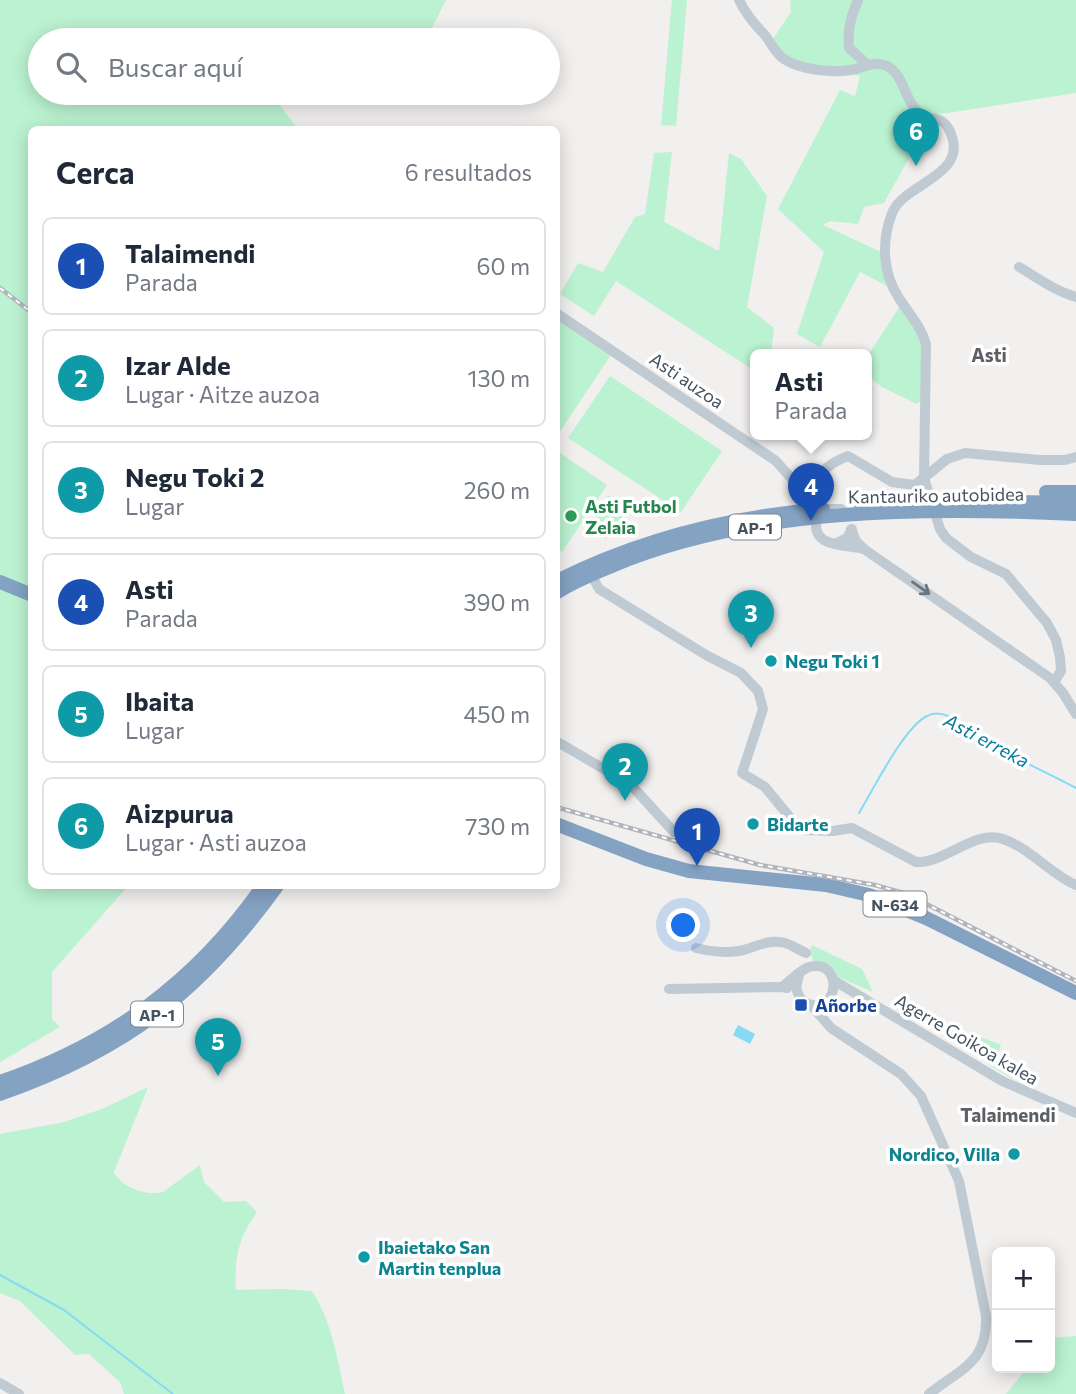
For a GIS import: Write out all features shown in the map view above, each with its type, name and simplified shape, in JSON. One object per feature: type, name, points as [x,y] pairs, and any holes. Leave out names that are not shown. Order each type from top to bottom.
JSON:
[{"type":"highway","points":[[961,502],[1076,492]]},
{"type":"highway","name":"Kantauriko autobidea","points":[[560,579],[643,544],[696,528],[752,517],[898,502],[1076,503]]},
{"type":"highway","name":"Kantauriko autobidea","points":[[560,589],[658,549],[754,527],[961,502],[1007,512],[1076,514]]},
{"type":"highway","points":[[1007,512],[1076,523]]},
{"type":"highway","points":[[0,582],[28,593]]},
{"type":"highway","name":"N-634","points":[[560,826],[646,859],[681,869],[826,885],[869,895],[926,918],[1076,993]]},
{"type":"highway","name":"AP-1","points":[[0,1082],[78,1050],[123,1024],[160,998],[238,922],[261,889]]},
{"type":"highway","name":"AP-1","points":[[0,1094],[32,1083],[99,1052],[167,1007],[219,958],[247,927],[274,889]]},
{"type":"street","points":[[739,0],[754,25],[782,58],[797,65],[822,70],[852,70],[877,63],[887,66],[895,72],[908,98],[921,114],[942,120],[947,126],[953,140],[951,158],[944,169],[898,204],[885,252],[891,284],[919,326],[926,344],[924,478],[940,529],[946,538],[971,557],[1006,574],[1047,623],[1056,640],[1060,657],[1061,671],[1054,682]]},
{"type":"street","points":[[858,0],[847,33],[849,48],[868,65]]},
{"type":"street","points":[[1019,267],[1046,285],[1065,295],[1076,297]]},
{"type":"street","name":"Asti auzoa","points":[[560,316],[776,461],[819,515]]},
{"type":"street","points":[[803,518],[811,483],[840,459],[848,456],[892,482],[915,485],[947,459],[965,453],[1041,460],[1076,457]]},
{"type":"street","points":[[560,589],[632,554],[696,534],[760,522],[803,518],[834,508],[841,509],[851,519],[856,541],[864,549],[1054,682],[1076,714]]},
{"type":"street","points":[[816,531],[819,515]]},
{"type":"street","points":[[803,518],[823,540],[864,549]]},
{"type":"street","points":[[835,544],[847,538],[852,529]]},
{"type":"street","points":[[590,572],[599,589],[706,655],[741,673],[758,691],[763,709],[742,773],[765,787],[792,820],[805,830],[833,831],[852,828],[916,862],[927,863],[974,841],[1000,837],[1036,856],[1076,885]]},
{"type":"street","points":[[560,743],[631,785],[674,832]]},
{"type":"street","points":[[696,948],[707,951],[736,951],[764,942],[777,942],[787,943],[806,953]]},
{"type":"street","points":[[782,987],[808,967],[818,966],[826,970],[833,979],[824,1018]]},
{"type":"street","points":[[799,975],[795,986],[803,1001],[811,1005],[831,1028],[901,1074],[921,1096],[960,1181],[986,1316],[986,1334],[970,1366],[929,1394]]},
{"type":"street","name":"Agerre Goikoa kalea","points":[[833,979],[1002,1082],[1076,1113]]},
{"type":"street","points":[[669,989],[782,987],[796,992]]},
{"type":"street","points":[[811,1005],[844,988]]},
{"type":"street","points":[[0,1384],[19,1394]]},
{"type":"green space","points":[[0,0],[446,0],[432,28],[28,28],[28,105],[280,105],[296,126],[28,126],[28,889],[125,889],[52,972],[52,1019],[60,1027],[0,1062]]},
{"type":"green space","points":[[672,0],[687,0],[676,126],[661,125]]},
{"type":"green space","points":[[790,0],[1076,0],[1076,93],[909,119],[923,133],[884,203],[864,207],[858,224],[830,221],[823,225],[881,252],[887,286],[860,272],[820,347],[797,334],[824,252],[778,209],[840,90],[855,96],[860,76],[781,60],[773,39],[791,12]]},
{"type":"green space","points":[[672,152],[664,222],[719,251],[729,153],[741,159],[767,196],[747,307],[774,328],[772,349],[750,349],[750,368],[616,281],[594,316],[560,294],[578,263],[603,272],[635,217],[645,214],[654,153]]},
{"type":"green space","points":[[900,306],[916,328],[922,346],[922,400],[917,404],[882,387],[872,379],[872,349]]},
{"type":"green space","points":[[560,321],[611,355],[560,432]]},
{"type":"green space","points":[[610,376],[722,451],[681,512],[568,438]]},
{"type":"green space","name":"Asti Futbol Zelaia","points":[[560,453],[607,485],[562,552],[560,550]]},
{"type":"green space","points":[[608,495],[628,509],[606,539],[587,529]]},
{"type":"green space","points":[[812,945],[862,969],[873,992],[836,976],[813,961],[810,951]]},
{"type":"green space","points":[[980,1037],[1001,1045],[997,1055],[992,1054],[1019,1068],[1013,1079],[986,1063],[991,1053],[976,1047]]},
{"type":"green space","points":[[148,1087],[114,1172],[129,1186],[142,1192],[156,1193],[163,1192],[200,1165],[204,1182],[224,1202],[246,1201],[257,1212],[245,1231],[239,1249],[236,1290],[312,1291],[329,1327],[345,1394],[124,1394],[120,1382],[89,1354],[75,1355],[20,1301],[0,1293],[0,1134],[64,1122],[102,1109]]},
{"type":"green space","points":[[1076,1336],[1076,1394],[1006,1394],[1023,1373],[1055,1373],[1055,1338]]},
{"type":"water","points":[[738,1025],[755,1034],[750,1044],[733,1035]]},
{"type":"waterway","name":"Asti erreka","points":[[859,813],[909,733],[918,722],[935,713],[948,716],[989,743],[1076,788]]},
{"type":"waterway","points":[[0,1275],[64,1310],[173,1394]]},
{"type":"railway","points":[[0,288],[28,310]]},
{"type":"railway","points":[[560,808],[760,865],[875,885],[907,894],[1076,981]]},
{"type":"place","name":"Aizpurua","points":[[916,166]]},
{"type":"place","name":"Asti Futbol Zelaia","points":[[571,516]]},
{"type":"place","name":"Asti","points":[[811,521]]},
{"type":"place","name":"Negu Toki 2","points":[[751,648]]},
{"type":"place","name":"Negu Toki 1","points":[[771,661]]},
{"type":"place","name":"Izar Alde","points":[[625,801]]},
{"type":"place","name":"Bidarte","points":[[753,824]]},
{"type":"place","name":"Talaimendi","points":[[697,866]]},
{"type":"place","name":"Añorbe","points":[[801,1005]]},
{"type":"place","name":"Ibaita","points":[[218,1076]]},
{"type":"place","name":"Nordico, Villa","points":[[1014,1154]]},
{"type":"place","name":"Ibaietako San Martin tenplua","points":[[364,1257]]},
{"type":"district","name":"Asti","points":[[989,354]]},
{"type":"district","name":"Talaimendi","points":[[1008,1114]]}]
